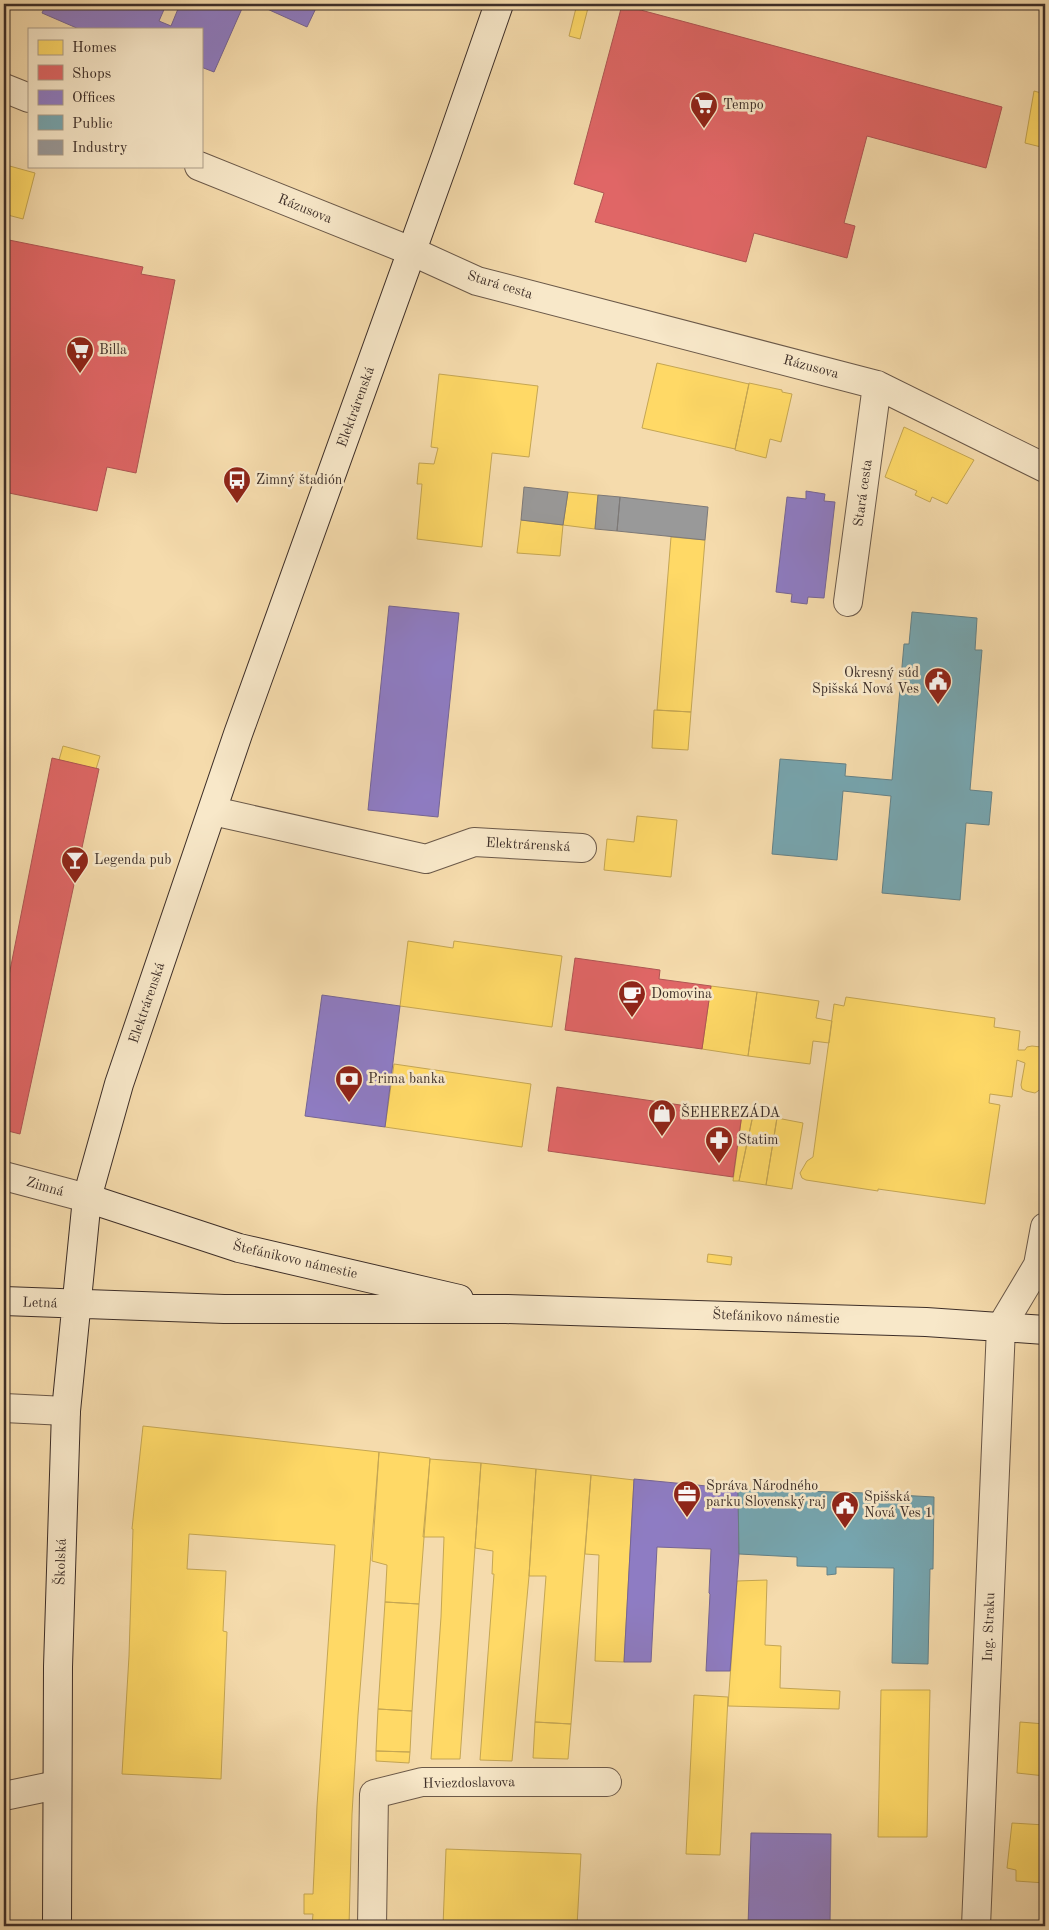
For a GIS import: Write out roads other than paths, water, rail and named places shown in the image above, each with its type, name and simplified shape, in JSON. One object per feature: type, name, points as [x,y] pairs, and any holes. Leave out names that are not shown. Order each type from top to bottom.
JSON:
[{"type":"street","name":"Elektrárenská","points":[[87,1198],[119,1084],[238,734],[498,4]]},
{"type":"street","points":[[4,88],[28,98]]},
{"type":"street","name":"Rázusova","points":[[202,167],[411,251]]},
{"type":"street","name":"Stará cesta","points":[[411,251],[477,280],[562,302]]},
{"type":"street","name":"Rázusova","points":[[562,302],[877,384],[1045,468]]},
{"type":"street","name":"Stará cesta","points":[[848,602],[877,384]]},
{"type":"street","name":"Elektrárenská","points":[[213,811],[426,859],[474,842],[582,848]]},
{"type":"street","name":"Zimná","points":[[4,1176],[87,1198]]},
{"type":"street","name":"Školská","points":[[57,1926],[58,1667],[66,1411],[87,1198]]},
{"type":"street","name":"Štefánikovo námestie","points":[[87,1198],[239,1248],[506,1310]]},
{"type":"street","points":[[1001,1327],[1038,1265],[1045,1227]]},
{"type":"street","name":"Letná","points":[[4,1301],[76,1304]]},
{"type":"street","name":"Štefánikovo námestie","points":[[76,1304],[224,1309],[506,1310],[917,1322],[1045,1330]]},
{"type":"street","name":"Ing. Straku","points":[[976,1926],[1001,1327]]},
{"type":"street","points":[[4,1408],[66,1411]]},
{"type":"street","name":"Hviezdoslavova","points":[[372,1926],[374,1794],[422,1782],[607,1782]]},
{"type":"street","points":[[4,1796],[57,1785]]},
{"type":"place","name":"Tempo","points":[[704,129]]},
{"type":"place","name":"Billa","points":[[80,374]]},
{"type":"place","name":"Zimný štadión","points":[[237,504]]},
{"type":"place","name":"Okresný súd Spišská Nová Ves","points":[[938,705]]},
{"type":"place","name":"Legenda pub","points":[[75,884]]},
{"type":"place","name":"Domovina","points":[[632,1018]]},
{"type":"place","name":"Prima banka","points":[[349,1103]]},
{"type":"place","name":"ŠEHEREZÁDA","points":[[662,1137]]},
{"type":"place","name":"Statim","points":[[719,1164]]},
{"type":"place","name":"Správa Národného parku Slovenský raj","points":[[687,1518]]},
{"type":"place","name":"Spišská Nová Ves 1","points":[[845,1529]]}]
